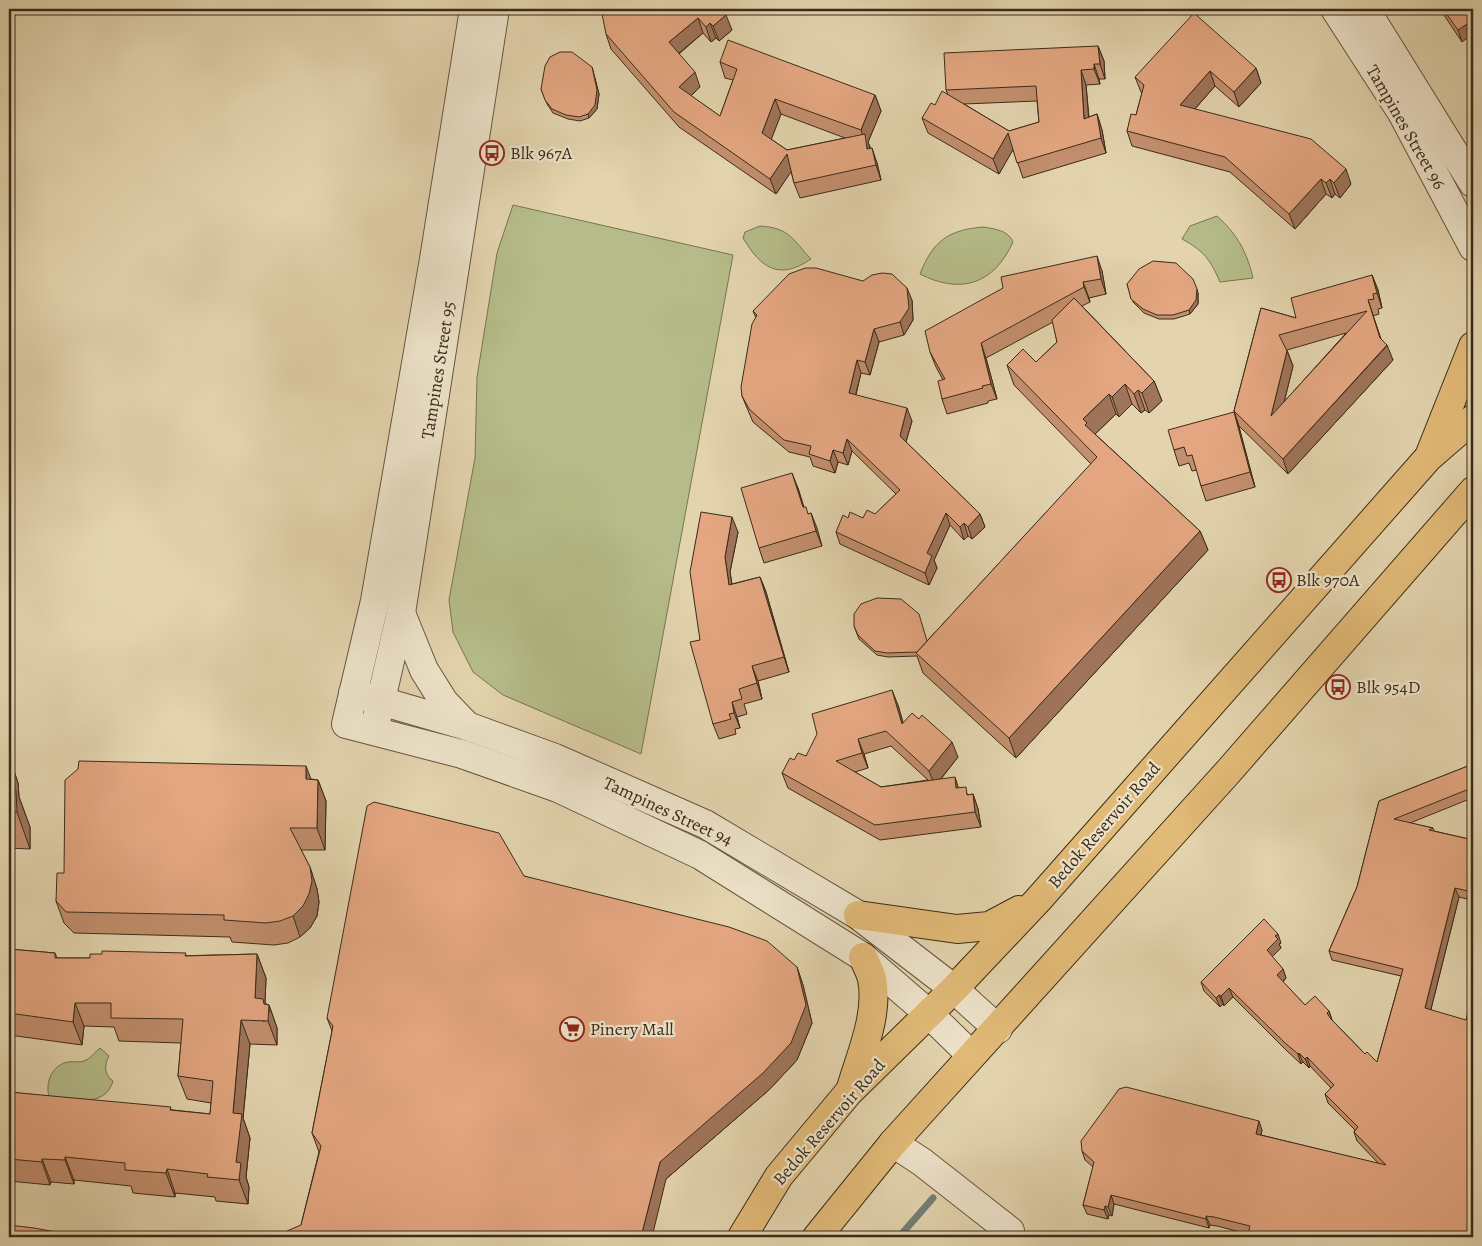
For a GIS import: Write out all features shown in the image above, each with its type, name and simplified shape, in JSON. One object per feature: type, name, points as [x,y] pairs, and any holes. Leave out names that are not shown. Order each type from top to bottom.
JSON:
[{"type":"main road","points":[[1428,458],[1473,346]]},
{"type":"main road","name":"Bedok Reservoir Road","points":[[742,1237],[779,1176],[850,1092],[954,989],[1038,900],[1428,458],[1473,419]]},
{"type":"main road","points":[[817,1237],[893,1143],[971,1055],[998,1029],[1228,772],[1473,491]]},
{"type":"main road","points":[[858,914],[957,930],[989,926],[1038,900]]},
{"type":"main road","points":[[850,1092],[868,1032],[872,1008],[872,978],[863,957]]},
{"type":"street","name":"Tampines Street 95","points":[[346,724],[375,601],[474,9]]},
{"type":"street","name":"Tampines Street 95","points":[[374,731],[402,613],[495,9]]},
{"type":"street","name":"Tampines Street 96","points":[[1335,9],[1402,113],[1473,247]]},
{"type":"street","name":"Tampines Street 96","points":[[1365,9],[1473,183]]},
{"type":"street","points":[[402,613],[424,670],[444,702],[467,726]]},
{"type":"street","name":"Tampines Street 94","points":[[353,693],[467,726],[555,758],[705,824],[858,914],[954,989],[998,1029]]},
{"type":"street","name":"Tampines Street 94","points":[[346,724],[462,754],[558,788],[700,855],[863,957],[928,1013],[971,1055]]},
{"type":"street","points":[[893,1143],[922,1162],[1010,1232]]},
{"type":"green space","points":[[513,205],[733,255],[641,754],[503,695],[473,672],[453,632],[449,600],[475,458],[477,377],[497,253]]},
{"type":"green space","points":[[1217,216],[1236,237],[1248,260],[1253,278],[1220,282],[1206,256],[1182,239],[1190,226]]},
{"type":"green space","points":[[760,226],[784,232],[811,259],[800,266],[780,270],[764,264],[743,238],[745,232]]},
{"type":"green space","points":[[983,227],[996,229],[1008,235],[1013,242],[996,268],[986,276],[975,282],[949,284],[920,274],[930,253],[943,239],[960,231]]},
{"type":"green space","points":[[100,1048],[109,1056],[106,1070],[108,1076],[113,1081],[109,1090],[103,1096],[86,1100],[49,1097],[49,1080],[54,1070],[68,1062],[86,1060]]},
{"type":"building","points":[[601,9],[721,9],[726,15],[713,26],[710,23],[706,27],[698,18],[669,42],[695,72],[679,87],[720,116],[737,69],[720,62],[728,40],[875,95],[861,130],[775,99],[762,133],[787,150],[865,134],[867,149],[872,148],[876,165],[794,183],[787,154],[770,179],[674,112],[606,34]]},
{"type":"building","points":[[1443,9],[1470,9],[1473,13],[1473,20],[1458,30]]},
{"type":"building","points":[[1194,13],[1256,68],[1234,92],[1210,71],[1180,105],[1311,139],[1346,169],[1334,183],[1330,179],[1326,183],[1321,179],[1289,214],[1225,157],[1127,131],[1131,114],[1136,115],[1144,85],[1135,77]]},
{"type":"building","points":[[1098,46],[1100,64],[1094,64],[1094,69],[1081,70],[1084,119],[1097,114],[1101,138],[1017,163],[1008,133],[993,159],[922,118],[931,103],[935,105],[942,91],[1009,131],[1039,122],[1036,86],[946,90],[944,53]]},
{"type":"building","points":[[560,52],[572,52],[592,67],[597,90],[595,105],[588,114],[579,117],[566,115],[552,109],[545,100],[541,89],[545,66],[550,57]]},
{"type":"building","points":[[1097,256],[1101,279],[1083,282],[1084,287],[981,343],[991,384],[942,399],[938,381],[945,379],[930,352],[925,331],[1003,288],[1001,277]]},
{"type":"building","points":[[1153,261],[1176,263],[1193,279],[1197,289],[1196,300],[1189,310],[1173,315],[1157,315],[1143,309],[1131,299],[1127,284],[1139,269]]},
{"type":"building","points":[[805,268],[816,268],[863,281],[872,275],[892,274],[907,288],[909,308],[900,322],[874,329],[865,362],[857,360],[849,393],[907,408],[900,436],[980,514],[968,527],[964,523],[960,527],[946,513],[927,553],[932,556],[925,573],[836,532],[843,515],[848,518],[850,512],[863,518],[867,510],[875,514],[900,490],[847,439],[843,453],[833,450],[830,461],[809,454],[811,446],[784,440],[749,409],[742,396],[741,387],[752,324],[757,315],[753,311],[789,274]]},
{"type":"building","points":[[1372,275],[1377,293],[1373,294],[1374,299],[1368,300],[1380,338],[1387,345],[1283,459],[1234,411],[1261,308],[1296,318],[1291,298]],"holes":[[[1367,311],[1271,416],[1287,351],[1279,335]]]},
{"type":"building","points":[[1074,298],[1154,381],[1142,393],[1138,390],[1134,394],[1125,384],[1112,397],[1109,394],[1083,419],[1087,423],[1085,425],[1200,531],[1009,738],[916,653],[1097,457],[1007,365],[1023,349],[1036,362],[1057,342],[1052,320]]},
{"type":"building","points":[[1234,412],[1250,472],[1201,486],[1192,455],[1187,456],[1184,447],[1174,450],[1168,430]]},
{"type":"building","points":[[792,473],[803,507],[806,507],[808,514],[811,513],[816,531],[759,548],[741,488]]},
{"type":"building","points":[[701,512],[732,517],[725,557],[729,585],[760,577],[784,657],[752,666],[757,683],[739,689],[742,699],[732,702],[734,713],[729,714],[731,719],[713,724],[690,642],[700,640],[690,572]]},
{"type":"building","points":[[877,598],[901,599],[919,614],[927,641],[917,652],[887,653],[875,651],[858,635],[854,626],[854,614],[861,604]]},
{"type":"building","points":[[892,690],[902,724],[912,713],[919,719],[922,715],[952,742],[929,771],[886,731],[858,739],[862,753],[836,761],[881,787],[955,777],[956,788],[966,787],[967,795],[973,794],[975,812],[875,825],[782,773],[790,758],[794,760],[798,753],[806,756],[817,734],[812,714]]},
{"type":"building","points":[[79,761],[306,766],[306,779],[318,780],[317,828],[290,828],[310,867],[312,881],[309,894],[303,906],[293,916],[280,921],[266,923],[224,920],[224,915],[66,912],[56,901],[57,873],[64,873],[65,780],[78,769]]},
{"type":"building","points":[[1473,764],[1473,799],[1469,789],[1394,819],[1433,828],[1429,830],[1473,840],[1473,868],[1468,891],[1455,888],[1425,1008],[1466,1020],[1473,990],[1473,1237],[1247,1237],[1250,1226],[1214,1217],[1206,1216],[1206,1219],[1111,1195],[1108,1207],[1105,1206],[1104,1210],[1083,1205],[1094,1162],[1082,1151],[1081,1141],[1119,1089],[1126,1087],[1259,1121],[1256,1134],[1386,1165],[1354,1132],[1358,1127],[1325,1094],[1334,1085],[1307,1057],[1305,1059],[1284,1042],[1229,988],[1216,998],[1201,982],[1264,919],[1278,934],[1275,936],[1278,939],[1267,950],[1283,969],[1277,975],[1305,1005],[1315,996],[1329,1011],[1327,1013],[1331,1019],[1365,1054],[1367,1052],[1377,1062],[1403,969],[1329,951],[1357,887],[1379,801]]},
{"type":"building","points":[[9,790],[16,790],[17,812],[9,812]]},
{"type":"building","name":"Pinery Mall","points":[[374,802],[499,833],[524,876],[729,927],[767,941],[797,967],[806,1005],[791,1043],[763,1073],[660,1162],[641,1237],[286,1237],[287,1231],[301,1225],[321,1146],[312,1133],[333,1026],[327,1018],[367,806]]},
{"type":"building","points":[[9,949],[55,953],[55,958],[90,958],[90,954],[102,954],[102,951],[186,953],[185,956],[257,954],[255,998],[263,999],[264,1004],[269,1005],[268,1021],[241,1020],[233,1113],[242,1114],[236,1162],[241,1163],[239,1180],[207,1177],[208,1174],[167,1169],[166,1173],[125,1170],[125,1163],[65,1157],[65,1160],[42,1159],[42,1162],[9,1159],[9,1092],[171,1107],[170,1110],[210,1114],[213,1081],[178,1076],[183,1019],[111,1018],[111,1003],[75,1003],[73,1022],[9,1013]]},
{"type":"building","points":[[9,1225],[56,1232],[56,1235],[76,1237],[9,1237]]},
{"type":"building","points":[[116,1235],[134,1237],[116,1237]]},
{"type":"waterway","points":[[899,1237],[933,1198]]},
{"type":"place","name":"Blk 967A","points":[[492,153]]},
{"type":"place","name":"Blk 970A","points":[[1279,580]]},
{"type":"place","name":"Blk 954D","points":[[1338,687]]},
{"type":"place","name":"Pinery Mall","points":[[572,1029]]}]
